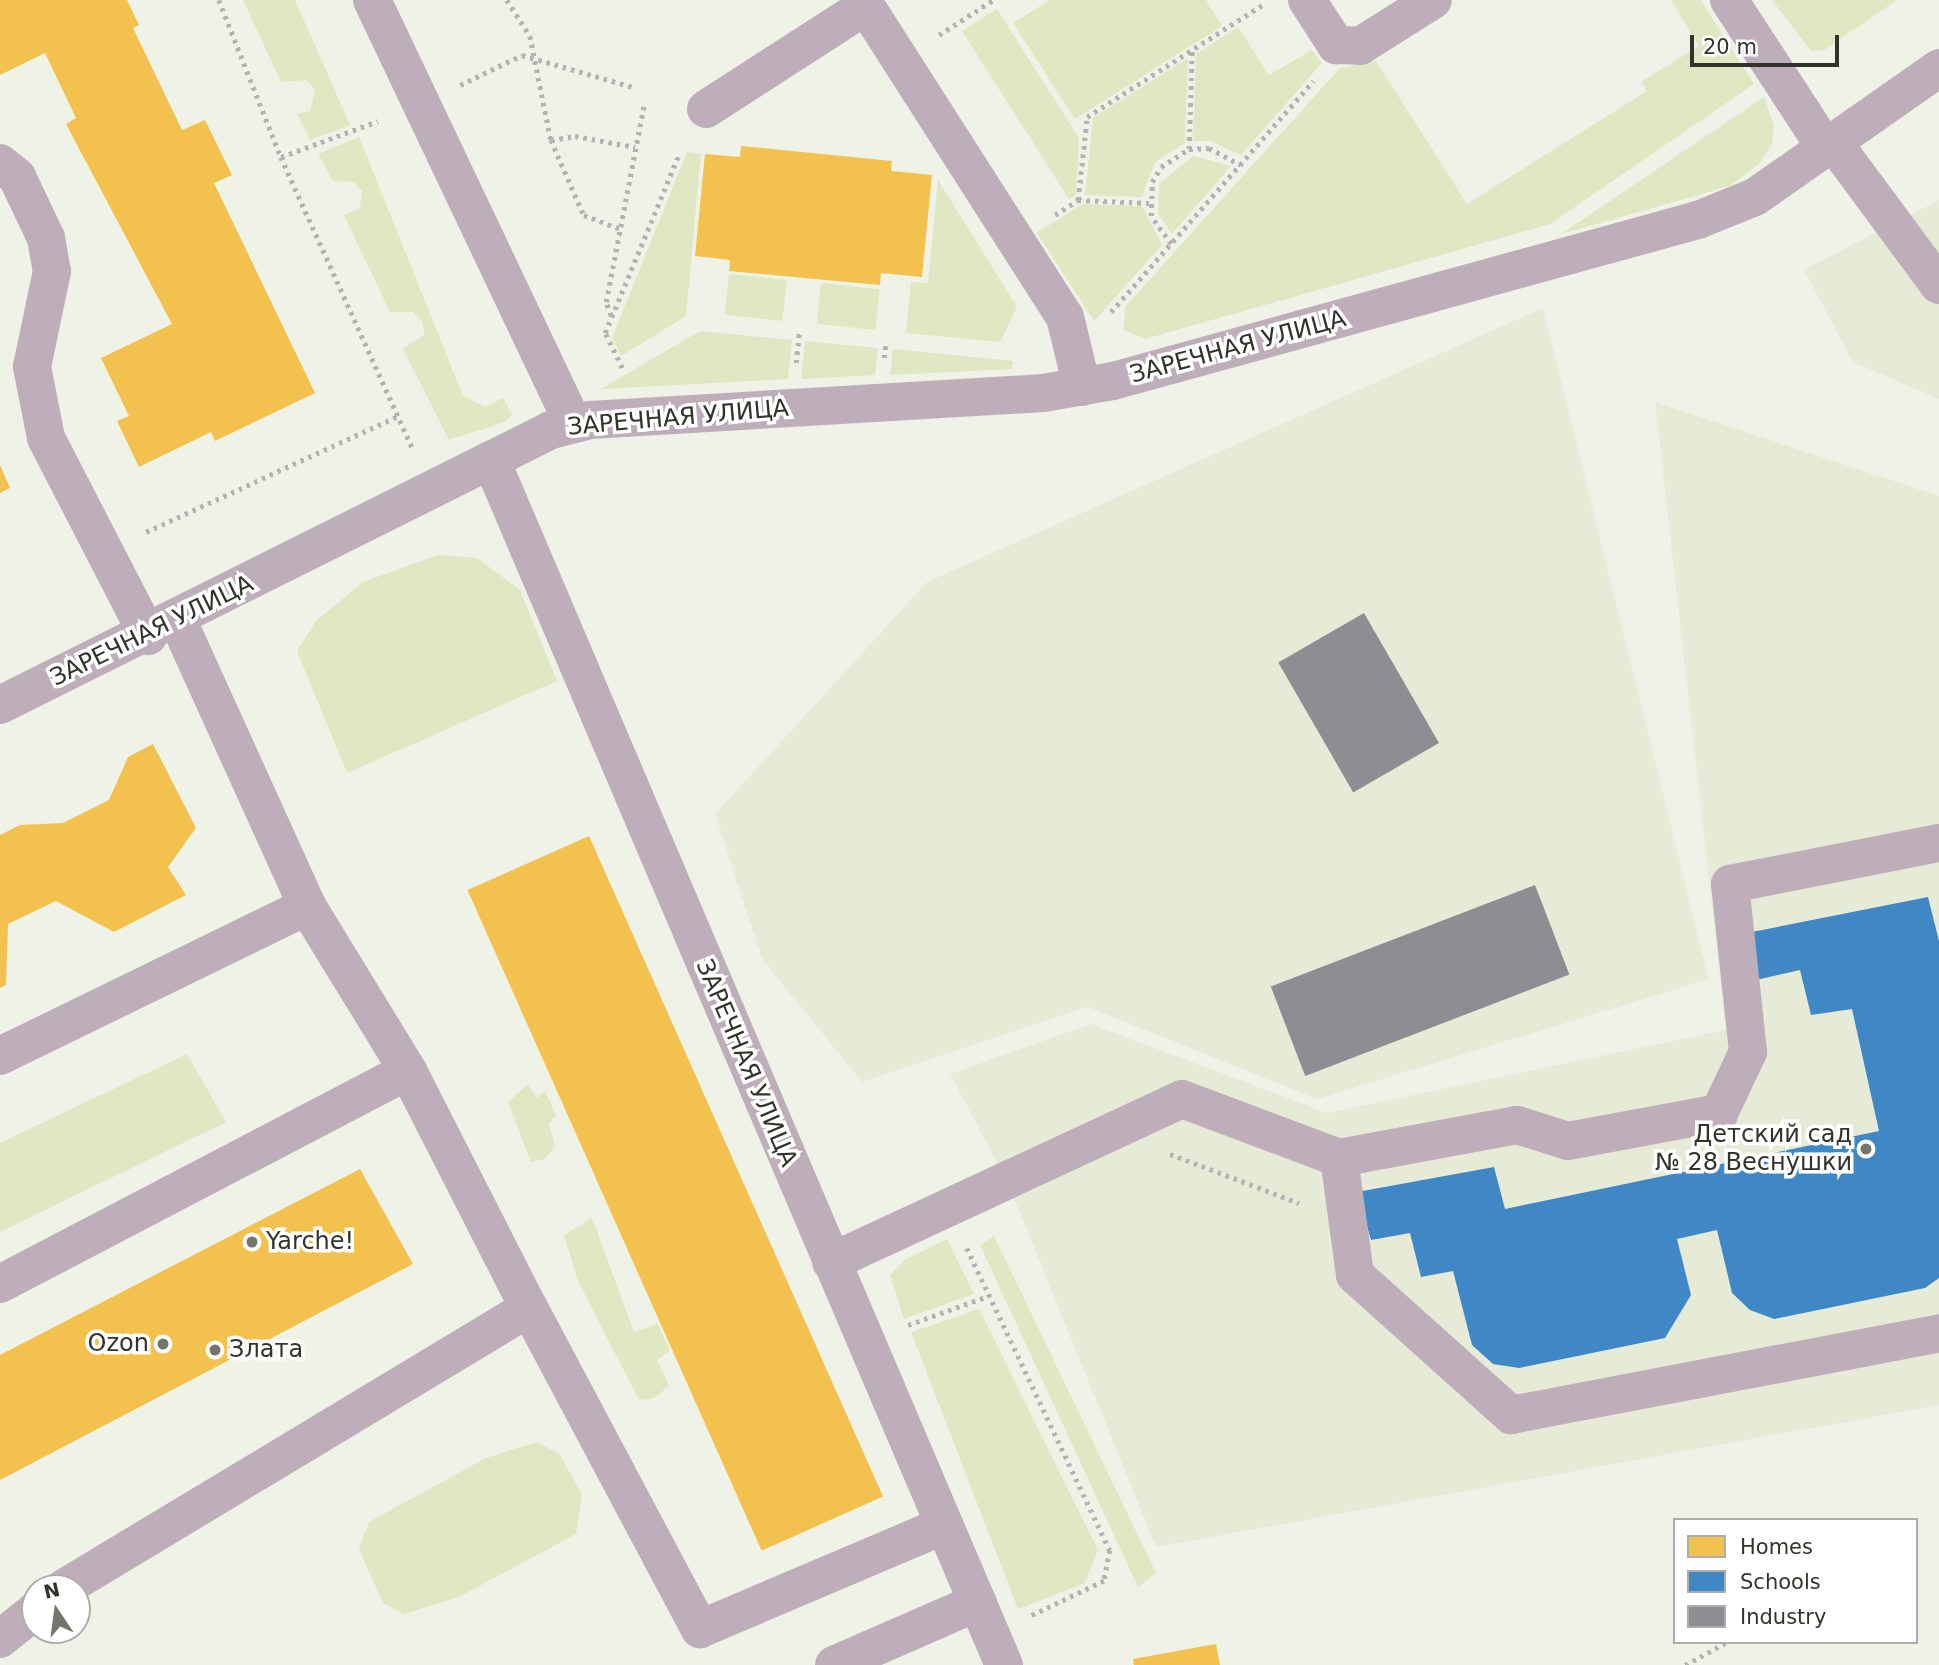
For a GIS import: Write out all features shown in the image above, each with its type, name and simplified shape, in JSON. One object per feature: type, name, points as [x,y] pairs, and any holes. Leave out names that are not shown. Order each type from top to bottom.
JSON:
[{"type":"street","points":[[372,0],[572,422]]},
{"type":"street","points":[[1307,0],[1336,45],[1360,46],[1433,0]]},
{"type":"street","points":[[1729,0],[1829,145],[1939,285]]},
{"type":"street","points":[[706,109],[864,3],[1069,326],[1082,387]]},
{"type":"street","name":"ЗАРЕЧНАЯ УЛИЦА","points":[[0,705],[163,628],[491,460],[572,422],[1082,387],[1698,220],[1755,197],[1939,68]]},
{"type":"street","points":[[0,163],[17,177],[46,238],[52,271],[32,367],[34,400],[46,438],[104,552],[163,628],[307,906],[408,1070],[529,1308],[700,1629],[943,1526]]},
{"type":"street","name":"ЗАРЕЧНАЯ УЛИЦА","points":[[491,460],[991,1634]]},
{"type":"street","points":[[831,1262],[1182,1099],[1339,1158],[1517,1125],[1569,1141],[1719,1113],[1748,1052],[1730,884],[1939,842]]},
{"type":"street","points":[[0,1056],[307,906]]},
{"type":"street","points":[[0,1284],[408,1070]]},
{"type":"street","points":[[1339,1158],[1355,1275],[1511,1415],[1939,1334]]},
{"type":"street","points":[[87,1574],[529,1308]]},
{"type":"street","points":[[0,1639],[21,1622]]},
{"type":"street","points":[[834,1665],[991,1634]]},
{"type":"path","points":[[219,0],[281,157],[416,457]]},
{"type":"path","points":[[507,0],[530,36],[551,140],[584,215],[620,229]]},
{"type":"path","points":[[900,60],[993,0]]},
{"type":"path","points":[[1078,200],[1087,117],[1271,0]]},
{"type":"path","points":[[1106,323],[1171,244],[1325,68],[1336,45]]},
{"type":"path","points":[[1189,149],[1192,50]]},
{"type":"path","points":[[612,317],[606,302],[643,104]]},
{"type":"path","points":[[551,140],[575,136],[635,146]]},
{"type":"path","points":[[1171,244],[1159,231],[1150,203],[1161,167],[1189,149],[1209,148],[1241,165]]},
{"type":"path","points":[[622,368],[605,333],[678,157]]},
{"type":"path","points":[[1016,240],[1078,200],[1150,203]]},
{"type":"path","points":[[104,552],[398,416]]},
{"type":"path","points":[[1157,1149],[1277,1198],[1346,1213]]},
{"type":"path","points":[[961,1202],[966,1246],[1110,1550],[1104,1581],[991,1634]]},
{"type":"path","points":[[966,1246],[974,1241]]},
{"type":"path","points":[[908,1326],[988,1296]]},
{"type":"path","points":[[1685,1665],[1723,1644]]},
{"type":"shaded area","points":[[1939,200],[1939,399],[1853,362],[1804,270]]},
{"type":"shaded area","points":[[1543,308],[1709,979],[1317,1099],[1088,1007],[862,1082],[762,959],[715,814],[927,582]]},
{"type":"shaded area","points":[[1655,402],[1939,496],[1939,1405],[1156,1547],[1007,1181],[950,1074],[1091,1024],[1327,1113],[1726,1030]]},
{"type":"green space","points":[[243,0],[295,0],[350,125],[310,140],[297,114],[310,111],[315,89],[306,80],[281,82]]},
{"type":"green space","points":[[1050,0],[1206,0],[1222,26],[1075,119],[1013,23]]},
{"type":"green space","points":[[1671,0],[1701,0],[1754,84],[1550,224],[1145,339],[1124,330],[1125,307],[1340,68],[1376,61],[1467,204],[1647,91],[1641,82],[1699,46]]},
{"type":"green space","points":[[1772,0],[1897,0],[1824,50],[1811,51]]},
{"type":"green space","points":[[997,9],[1079,138],[1076,195],[1069,199],[962,31]]},
{"type":"green space","points":[[1238,27],[1269,75],[1312,50],[1322,63],[1241,155],[1210,141],[1193,141],[1196,54]]},
{"type":"green space","points":[[1188,58],[1185,143],[1155,162],[1142,197],[1085,195],[1093,118]]},
{"type":"green space","points":[[1764,97],[1774,126],[1772,144],[1760,163],[1730,186],[1561,234]]},
{"type":"green space","points":[[359,137],[463,396],[485,407],[503,398],[512,415],[505,422],[449,440],[403,349],[425,334],[422,322],[413,312],[390,312],[344,215],[360,208],[362,191],[354,182],[333,181],[318,154]]},
{"type":"green space","points":[[687,152],[701,154],[686,316],[621,356],[612,338]]},
{"type":"green space","points":[[1193,156],[1231,166],[1172,234],[1158,214],[1159,184]]},
{"type":"green space","points":[[938,180],[1017,307],[1000,342],[906,333],[911,282],[928,283]]},
{"type":"green space","points":[[1082,204],[1142,206],[1162,245],[1094,321],[1037,233]]},
{"type":"green space","points":[[729,274],[787,280],[782,321],[725,315]]},
{"type":"green space","points":[[821,283],[880,289],[875,330],[817,324]]},
{"type":"green space","points":[[700,331],[792,340],[788,379],[601,389]]},
{"type":"green space","points":[[805,341],[878,348],[875,375],[801,379]]},
{"type":"green space","points":[[893,349],[1013,361],[1012,369],[890,375]]},
{"type":"green space","points":[[438,555],[477,558],[520,590],[557,681],[347,773],[297,651],[316,621],[363,582]]},
{"type":"green space","points":[[187,1054],[226,1122],[0,1232],[0,1143]]},
{"type":"green space","points":[[528,1084],[537,1098],[545,1091],[556,1115],[549,1124],[555,1147],[544,1159],[531,1162],[508,1102]]},
{"type":"green space","points":[[592,1218],[634,1332],[658,1324],[670,1351],[657,1360],[669,1386],[654,1398],[639,1400],[578,1281],[564,1235]]},
{"type":"green space","points":[[994,1236],[1156,1573],[1138,1587],[980,1245]]},
{"type":"green space","points":[[947,1239],[974,1294],[904,1319],[890,1275],[904,1260]]},
{"type":"green space","points":[[979,1309],[1098,1550],[1085,1583],[1018,1609],[911,1332]]},
{"type":"green space","points":[[537,1442],[559,1454],[582,1494],[576,1534],[459,1597],[404,1614],[383,1603],[359,1549],[369,1522],[486,1458]]},
{"type":"building: Homes","points":[[0,0],[127,0],[139,25],[133,28],[182,130],[205,120],[232,175],[214,183],[315,393],[215,441],[211,432],[139,467],[117,421],[129,416],[101,358],[172,324],[66,124],[76,118],[45,53],[0,75]]},
{"type":"building: Homes","points":[[741,146],[892,161],[891,171],[932,175],[922,277],[881,273],[880,285],[729,271],[730,260],[695,256],[705,154],[740,157]]},
{"type":"building: Homes","points":[[0,465],[10,488],[0,493]]},
{"type":"building: Homes","points":[[153,744],[196,828],[168,867],[186,895],[114,932],[56,901],[8,924],[6,985],[0,988],[0,835],[20,825],[63,823],[109,800],[128,757]]},
{"type":"building: Homes","points":[[589,836],[883,1496],[762,1551],[467,890]]},
{"type":"building: Homes","points":[[360,1169],[413,1264],[0,1480],[0,1355]]},
{"type":"building: Homes","points":[[1216,1644],[1220,1665],[1134,1665],[1133,1659]]},
{"type":"building: Schools","name":"Детский сад № 28 Веснушки","points":[[1928,897],[1939,941],[1939,1278],[1925,1288],[1774,1319],[1750,1310],[1732,1293],[1717,1230],[1677,1239],[1691,1295],[1665,1338],[1519,1368],[1493,1364],[1472,1345],[1453,1271],[1421,1277],[1410,1233],[1371,1240],[1357,1192],[1494,1167],[1505,1209],[1879,1131],[1852,1009],[1811,1015],[1800,970],[1756,980],[1747,933]]},
{"type":"building: Industry","points":[[1364,613],[1439,743],[1353,792],[1278,662]]},
{"type":"building: Industry","points":[[1535,885],[1569,975],[1305,1076],[1271,986]]},
{"type":"place","name":"Детский сад № 28 Веснушки","points":[[1866,1149]]},
{"type":"place","name":"Yarche!","points":[[252,1242]]},
{"type":"place","name":"Ozon","points":[[163,1344]]},
{"type":"place","name":"Злата","points":[[215,1350]]}]
